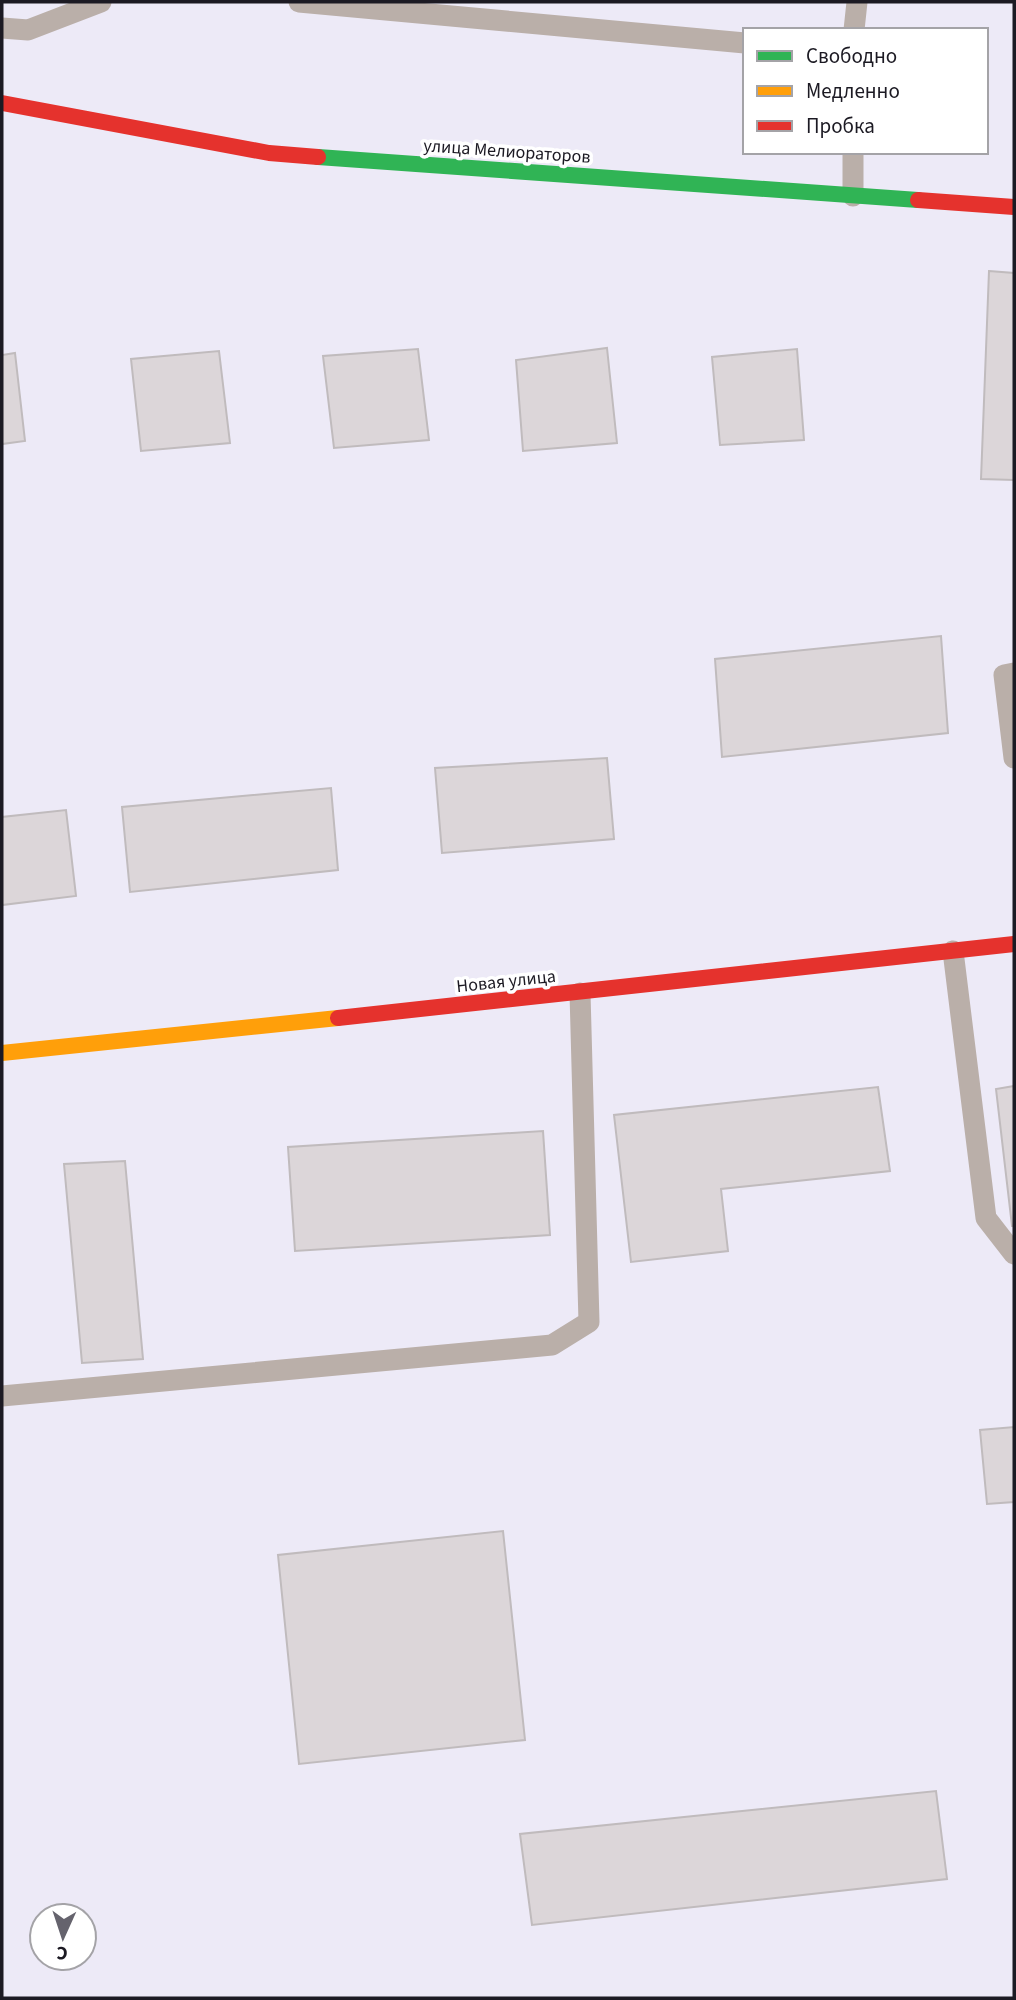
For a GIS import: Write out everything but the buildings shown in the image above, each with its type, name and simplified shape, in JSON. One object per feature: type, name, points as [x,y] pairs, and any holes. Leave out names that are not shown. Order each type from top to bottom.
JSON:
[{"type":"street","name":"улица Мелиораторов","points":[[2,103],[269,153],[1014,207]]},
{"type":"street","name":"Новая улица","points":[[2,1053],[580,993],[1014,944]]},
{"type":"lane","points":[[2,27],[29,30],[101,2]]},
{"type":"lane","points":[[299,2],[743,43]]},
{"type":"lane","points":[[854,28],[857,2]]},
{"type":"lane","points":[[853,154],[853,196]]},
{"type":"lane","points":[[1014,673],[1004,675],[1014,758]]},
{"type":"lane","points":[[953,951],[986,1218],[1014,1254]]},
{"type":"lane","points":[[2,1396],[552,1345],[589,1322],[580,993]]},
{"type":"traffic: fast","points":[[318,157],[918,200]]},
{"type":"traffic: slow","points":[[2,1053],[338,1018]]},
{"type":"traffic: jam","points":[[2,103],[269,153],[318,157]]},
{"type":"traffic: jam","points":[[918,200],[1014,207]]},
{"type":"traffic: jam","points":[[338,1018],[1014,944]]}]
